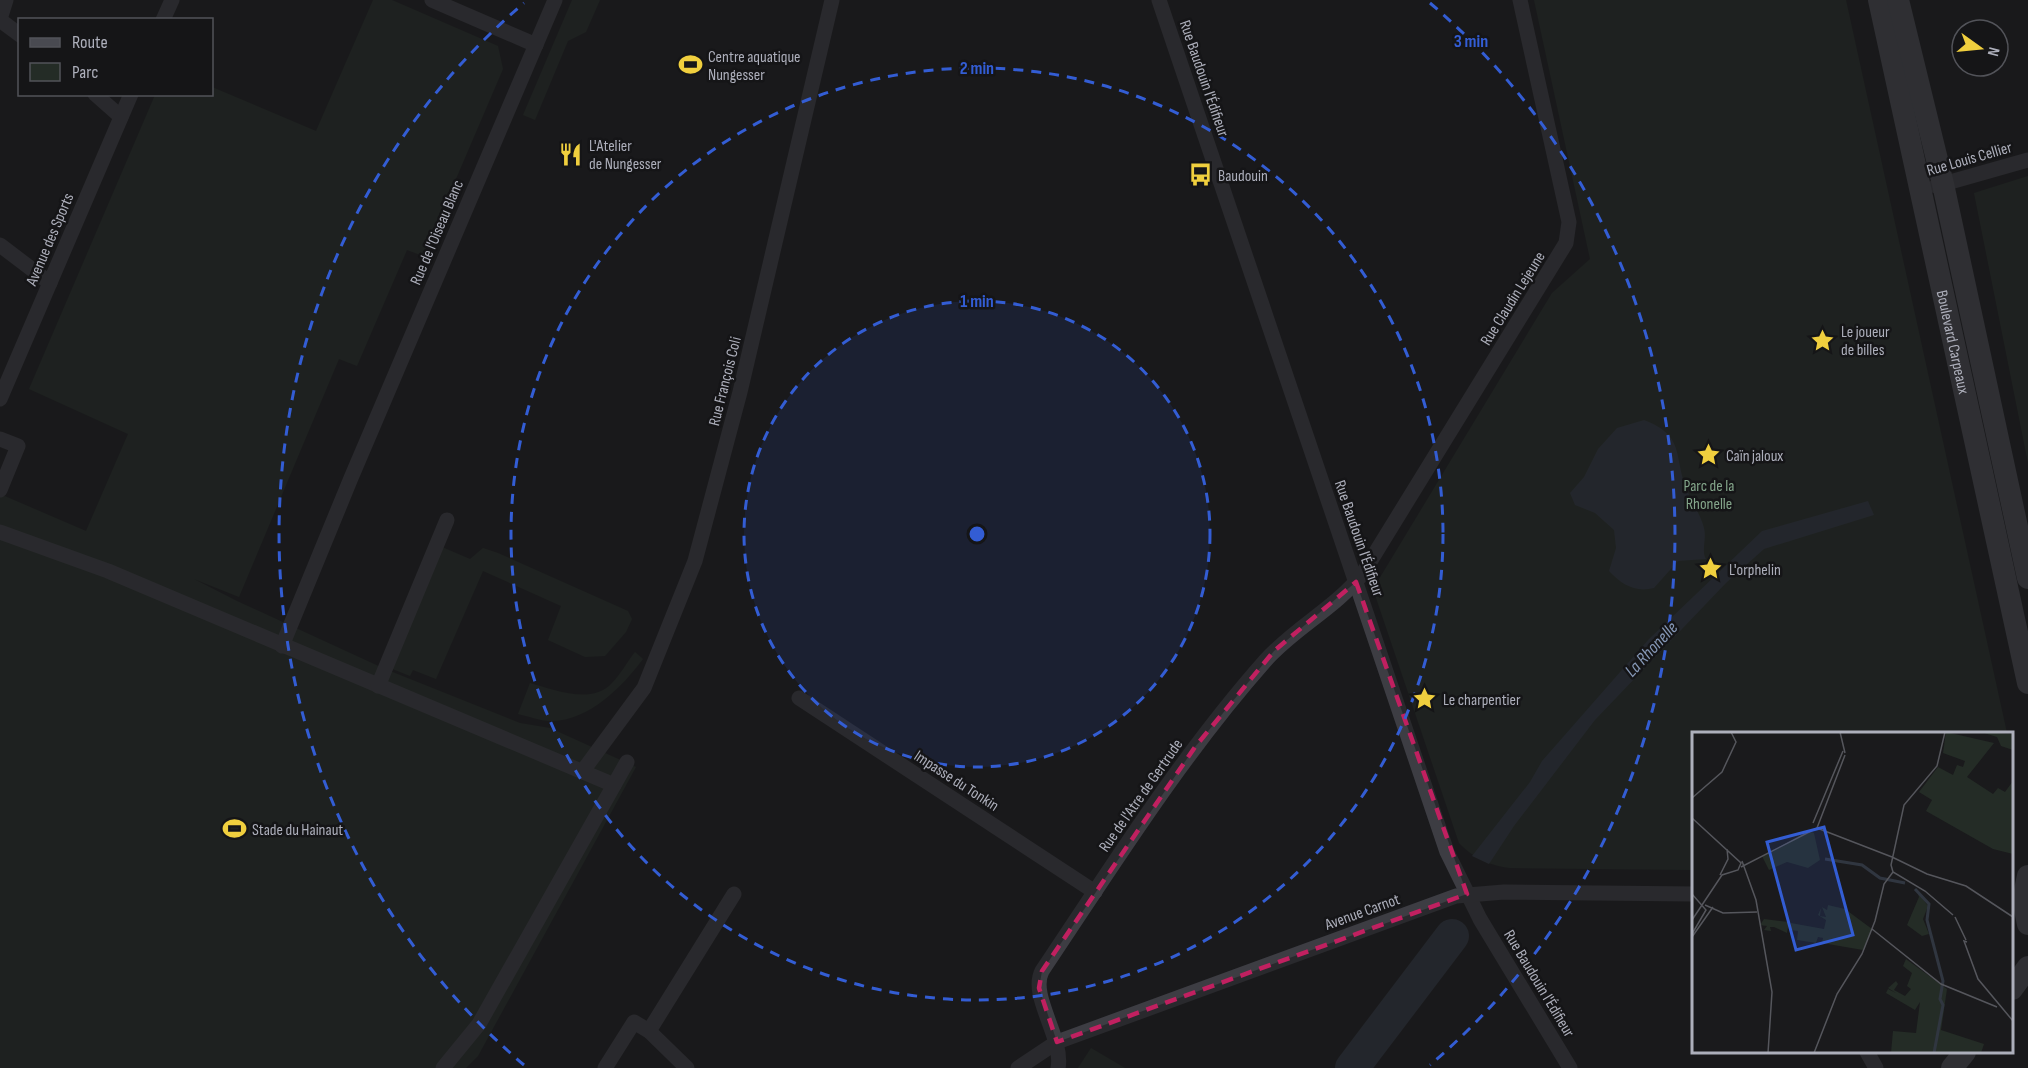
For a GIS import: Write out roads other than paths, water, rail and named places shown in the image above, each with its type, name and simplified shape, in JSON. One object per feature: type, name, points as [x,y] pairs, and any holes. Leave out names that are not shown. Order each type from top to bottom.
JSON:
[{"type":"main road","name":"Boulevard Carpeaux","points":[[1879,0],[2028,683]]},
{"type":"main road","name":"Boulevard Carpeaux","points":[[1898,0],[1943,184],[2027,566]]},
{"type":"main road","points":[[2021,887],[2028,924]]},
{"type":"main road","points":[[2013,988],[2028,967]]},
{"type":"main road","points":[[1952,1068],[1964,1053]]},
{"type":"street","points":[[6,0],[0,19],[18,33]]},
{"type":"street","points":[[164,18],[172,0]]},
{"type":"street","points":[[432,0],[536,45]]},
{"type":"street","name":"Rue de l'Oiseau Blanc","points":[[282,646],[351,478],[555,0]]},
{"type":"street","name":"Rue François Coli","points":[[582,772],[644,688],[695,561],[740,392],[832,0]]},
{"type":"street","name":"Rue Baudouin l'Édifieur","points":[[1159,0],[1447,852],[1467,894],[1570,1068]]},
{"type":"street","name":"Rue Claudin Lejeune","points":[[1356,582],[1561,253],[1569,235],[1569,222],[1520,0]]},
{"type":"street","points":[[97,96],[121,117]]},
{"type":"street","name":"Avenue des Sports","points":[[0,399],[130,96]]},
{"type":"street","name":"Rue Louis Cellier","points":[[1920,190],[2028,160]]},
{"type":"street","points":[[0,245],[50,283]]},
{"type":"street","points":[[0,439],[18,446],[0,490]]},
{"type":"street","points":[[378,686],[447,520]]},
{"type":"street","points":[[0,532],[108,571],[614,785]]},
{"type":"street","name":"Rue de l'Atre de Gertrude","points":[[1058,1068],[1057,1042],[1039,988],[1040,976],[1187,758],[1264,661],[1356,582]]},
{"type":"street","name":"Impasse du Tonkin","points":[[799,698],[1095,892]]},
{"type":"street","points":[[443,1068],[479,1024],[627,762]]},
{"type":"street","name":"Avenue Carnot","points":[[1018,1068],[1057,1042],[1446,899],[1467,894],[1504,892],[1692,894]]},
{"type":"street","points":[[649,1031],[734,894]]},
{"type":"street","points":[[605,1068],[634,1022],[649,1031],[687,1068]]},
{"type":"street","points":[[1868,1053],[1876,1068]]},
{"type":"water","points":[[1644,420],[1666,433],[1676,448],[1687,490],[1704,528],[1706,559],[1678,561],[1654,588],[1641,589],[1618,580],[1609,571],[1616,548],[1614,530],[1595,513],[1575,505],[1570,493],[1584,477],[1598,449],[1617,428]]},
{"type":"water","points":[[1868,501],[1874,515],[1764,549],[1726,583],[1595,720],[1514,826],[1489,864],[1472,856],[1530,782],[1542,761],[1649,639],[1762,531]]},
{"type":"waterway","name":"La Rhonelle","points":[[1352,1068],[1452,936]]},
{"type":"place","name":"Centre aquatique Nungesser","points":[[690,65]]},
{"type":"place","name":"L'Atelier de Nungesser","points":[[571,154]]},
{"type":"place","name":"Baudouin","points":[[1200,175]]},
{"type":"place","name":"Le joueur de billes","points":[[1823,340]]},
{"type":"place","name":"Caïn jaloux","points":[[1708,455]]},
{"type":"place","name":"L'orphelin","points":[[1711,569]]},
{"type":"place","name":"Le charpentier","points":[[1425,699]]},
{"type":"place","name":"Stade du Hainaut","points":[[234,829]]},
{"type":"park label","name":"Parc de la Rhonelle","points":[[1709,494]]}]
